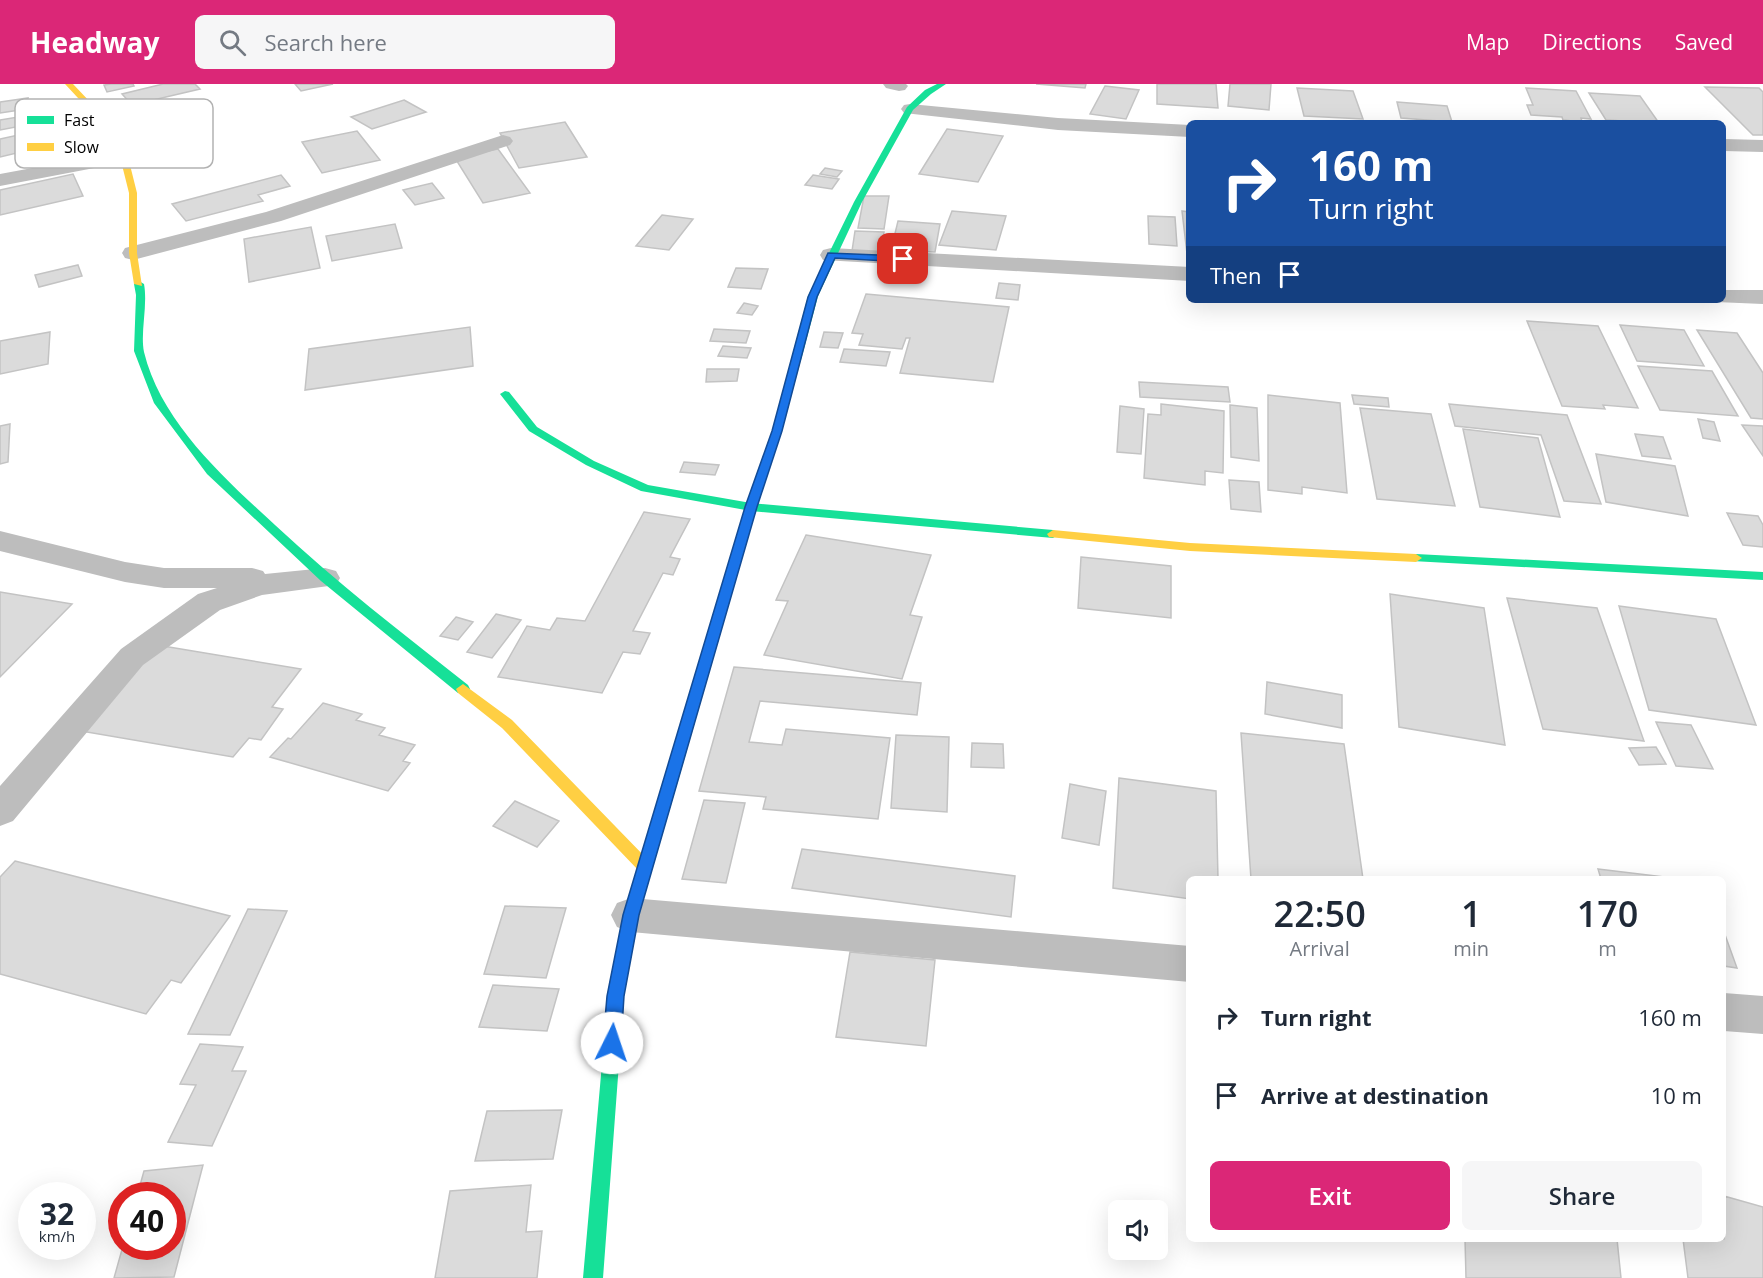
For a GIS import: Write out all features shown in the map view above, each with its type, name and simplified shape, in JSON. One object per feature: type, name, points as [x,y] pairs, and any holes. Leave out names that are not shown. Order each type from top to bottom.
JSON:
[{"type":"street","points":[[69,84],[83,99]]},
{"type":"street","points":[[594,1278],[616,996],[631,915],[751,507],[777,431],[813,297],[831,255],[910,109],[928,92],[942,84]]},
{"type":"street","points":[[910,109],[1058,124],[1186,131]]},
{"type":"street","points":[[133,253],[203,238],[346,195],[503,141]]},
{"type":"street","points":[[1726,146],[1763,146]]},
{"type":"street","points":[[0,180],[65,168]]},
{"type":"street","points":[[127,168],[133,194],[133,253],[141,295],[139,351],[159,403],[211,472],[325,578],[507,724],[645,867]]},
{"type":"street","points":[[831,255],[1186,274]]},
{"type":"street","points":[[1726,297],[1763,297]]},
{"type":"street","points":[[505,394],[533,429],[590,463],[645,488],[751,507],[1190,547],[1763,576]]},
{"type":"street","points":[[0,541],[125,572],[164,578],[325,578]]},
{"type":"street","points":[[0,811],[132,657],[208,602],[259,585],[325,578]]},
{"type":"street","points":[[631,915],[1186,964]]},
{"type":"street","points":[[1726,1012],[1763,1016]]},
{"type":"building","points":[[133,84],[134,86],[107,92],[104,85]]},
{"type":"building","points":[[163,84],[195,84],[200,89],[158,99],[127,99],[122,94]]},
{"type":"building","points":[[295,84],[333,84],[301,91]]},
{"type":"building","points":[[1036,84],[1086,84],[1085,88]]},
{"type":"building","points":[[1157,84],[1216,84],[1218,108],[1157,104]]},
{"type":"building","points":[[1230,84],[1271,84],[1269,110],[1228,106]]},
{"type":"building","points":[[1105,86],[1139,90],[1126,119],[1090,114]]},
{"type":"building","points":[[1705,87],[1759,88],[1763,92],[1763,135],[1753,135]]},
{"type":"building","points":[[1297,88],[1353,91],[1363,119],[1304,116]]},
{"type":"building","points":[[1526,88],[1576,91],[1591,119],[1563,120],[1562,117],[1531,115],[1527,105],[1533,105]]},
{"type":"building","points":[[1589,93],[1640,96],[1657,120],[1606,120]]},
{"type":"building","points":[[15,100],[15,111],[0,113],[0,102]]},
{"type":"building","points":[[404,100],[426,112],[372,129],[351,117]]},
{"type":"building","points":[[1397,102],[1447,106],[1451,120],[1426,120],[1401,118]]},
{"type":"building","points":[[15,118],[15,127],[0,130],[0,120]]},
{"type":"building","points":[[565,122],[587,157],[519,168],[500,133]]},
{"type":"building","points":[[947,129],[1003,136],[978,182],[919,174]]},
{"type":"building","points":[[357,131],[380,160],[322,173],[302,142]]},
{"type":"building","points":[[15,136],[15,153],[0,157],[0,139]]},
{"type":"building","points":[[498,149],[530,193],[483,203],[455,158]]},
{"type":"building","points":[[825,168],[842,171],[837,177],[820,174]]},
{"type":"building","points":[[73,174],[83,196],[0,215],[0,190]]},
{"type":"building","points":[[281,175],[290,186],[258,195],[263,201],[186,221],[172,204]]},
{"type":"building","points":[[813,175],[839,179],[832,189],[805,185]]},
{"type":"building","points":[[432,183],[444,198],[415,205],[403,190]]},
{"type":"building","points":[[864,196],[889,196],[884,229],[858,228]]},
{"type":"building","points":[[952,211],[1006,216],[996,250],[939,245]]},
{"type":"building","points":[[1182,211],[1186,212],[1186,245]]},
{"type":"building","points":[[662,215],[693,219],[669,250],[636,246]]},
{"type":"building","points":[[1148,216],[1175,217],[1177,246],[1149,244]]},
{"type":"building","points":[[898,221],[940,224],[935,252],[891,250]]},
{"type":"building","points":[[395,224],[402,248],[332,261],[326,236]]},
{"type":"building","points":[[311,227],[320,268],[249,282],[244,239]]},
{"type":"building","points":[[855,231],[884,232],[881,252],[852,251]]},
{"type":"building","points":[[78,265],[82,276],[39,287],[35,275]]},
{"type":"building","points":[[736,268],[768,269],[761,289],[728,287]]},
{"type":"building","points":[[999,283],[1020,285],[1018,300],[996,298]]},
{"type":"building","points":[[866,294],[1009,307],[993,382],[900,373],[910,338],[906,338],[902,349],[859,345],[863,334],[852,333]]},
{"type":"building","points":[[744,303],[758,306],[752,315],[737,313]]},
{"type":"building","points":[[1527,321],[1598,326],[1638,408],[1603,405],[1605,409],[1562,406]]},
{"type":"building","points":[[1620,325],[1684,330],[1704,366],[1637,361]]},
{"type":"building","points":[[470,327],[473,366],[305,390],[309,349]]},
{"type":"building","points":[[714,329],[750,331],[746,343],[710,341]]},
{"type":"building","points":[[1697,330],[1737,333],[1763,373],[1763,419],[1751,418]]},
{"type":"building","points":[[50,332],[48,364],[0,374],[0,341]]},
{"type":"building","points":[[824,332],[843,333],[838,348],[820,347]]},
{"type":"building","points":[[723,346],[751,348],[747,358],[718,356]]},
{"type":"building","points":[[844,349],[890,352],[886,366],[840,362]]},
{"type":"building","points":[[1638,366],[1712,371],[1738,416],[1660,410]]},
{"type":"building","points":[[707,369],[739,369],[737,381],[706,382]]},
{"type":"building","points":[[1139,382],[1228,387],[1230,402],[1140,397]]},
{"type":"building","points":[[1268,395],[1340,403],[1347,493],[1302,487],[1302,494],[1268,490]]},
{"type":"building","points":[[1352,395],[1388,398],[1389,407],[1354,404]]},
{"type":"building","points":[[1161,404],[1224,411],[1223,473],[1205,471],[1205,485],[1144,478],[1148,414],[1161,415]]},
{"type":"building","points":[[1449,404],[1567,415],[1601,504],[1564,501],[1541,435],[1455,426]]},
{"type":"building","points":[[1230,405],[1257,408],[1259,461],[1231,457]]},
{"type":"building","points":[[1120,406],[1144,409],[1141,454],[1117,452]]},
{"type":"building","points":[[1360,408],[1431,414],[1455,506],[1377,499]]},
{"type":"building","points":[[1698,419],[1714,422],[1720,441],[1703,438]]},
{"type":"building","points":[[10,424],[8,462],[0,464],[0,426]]},
{"type":"building","points":[[1742,425],[1763,426],[1763,456]]},
{"type":"building","points":[[1463,429],[1538,438],[1560,517],[1480,507]]},
{"type":"building","points":[[1635,434],[1663,437],[1671,459],[1642,456]]},
{"type":"building","points":[[1596,454],[1675,466],[1688,516],[1606,502]]},
{"type":"building","points":[[684,462],[719,465],[715,475],[680,472]]},
{"type":"building","points":[[1229,480],[1259,482],[1261,512],[1231,509]]},
{"type":"building","points":[[644,512],[690,519],[670,557],[680,559],[673,575],[663,573],[633,631],[650,633],[640,654],[623,652],[602,693],[498,677],[527,626],[550,630],[557,618],[585,621]]},
{"type":"building","points":[[1727,513],[1758,516],[1763,525],[1763,547],[1743,545]]},
{"type":"building","points":[[806,535],[931,555],[910,615],[922,617],[902,679],[764,655],[788,601],[776,600]]},
{"type":"building","points":[[1081,557],[1171,566],[1171,618],[1078,608]]},
{"type":"building","points":[[0,592],[72,604],[0,677]]},
{"type":"building","points":[[1390,594],[1484,608],[1505,745],[1399,727]]},
{"type":"building","points":[[1507,598],[1597,608],[1644,741],[1543,729]]},
{"type":"building","points":[[1619,606],[1716,619],[1756,725],[1649,710]]},
{"type":"building","points":[[496,614],[521,620],[492,658],[467,652]]},
{"type":"building","points":[[456,617],[473,622],[458,640],[440,636]]},
{"type":"building","points":[[157,645],[301,669],[272,707],[283,709],[261,740],[249,738],[233,757],[81,731]]},
{"type":"building","points":[[734,667],[921,683],[917,715],[760,701],[749,742],[782,745],[786,729],[890,738],[878,819],[763,809],[766,797],[699,791]]},
{"type":"building","points":[[1267,682],[1342,695],[1342,728],[1265,714]]},
{"type":"building","points":[[323,703],[362,714],[356,720],[385,728],[379,735],[415,745],[403,761],[410,763],[388,791],[270,757],[288,738],[291,739]]},
{"type":"building","points":[[1656,722],[1691,725],[1713,769],[1676,766]]},
{"type":"building","points":[[1241,733],[1344,744],[1363,876],[1251,876]]},
{"type":"building","points":[[896,735],[949,737],[947,812],[891,808]]},
{"type":"building","points":[[972,743],[1003,744],[1004,768],[971,767]]},
{"type":"building","points":[[1656,747],[1666,764],[1639,765],[1629,748]]},
{"type":"building","points":[[1119,778],[1216,791],[1218,876],[1186,876],[1186,898],[1113,888]]},
{"type":"building","points":[[1070,784],[1106,791],[1099,845],[1062,838]]},
{"type":"building","points":[[704,800],[745,803],[726,883],[682,879]]},
{"type":"building","points":[[515,801],[559,821],[537,847],[493,826]]},
{"type":"building","points":[[802,849],[1015,876],[1011,917],[792,888]]},
{"type":"building","points":[[15,861],[230,916],[181,983],[171,980],[146,1014],[0,974],[0,877]]},
{"type":"building","points":[[1598,869],[1656,876],[1600,876]]},
{"type":"building","points":[[505,906],[566,908],[546,978],[484,974]]},
{"type":"building","points":[[248,909],[287,911],[230,1035],[188,1034]]},
{"type":"building","points":[[1726,938],[1737,968],[1726,966]]},
{"type":"building","points":[[850,952],[935,960],[926,1046],[836,1037]]},
{"type":"building","points":[[493,985],[559,989],[547,1031],[479,1027]]},
{"type":"building","points":[[200,1044],[243,1047],[232,1071],[246,1071],[212,1146],[168,1142],[196,1085],[180,1084]]},
{"type":"building","points":[[562,1110],[553,1159],[475,1161],[487,1111]]},
{"type":"building","points":[[203,1165],[186,1231],[186,1182],[141,1182],[144,1171]]},
{"type":"building","points":[[531,1185],[526,1232],[542,1231],[537,1278],[435,1278],[450,1191]]},
{"type":"building","points":[[1726,1197],[1763,1207],[1763,1278],[1688,1278],[1683,1242],[1726,1242]]},
{"type":"building","points":[[1465,1242],[1617,1242],[1621,1278],[1466,1278]]},
{"type":"building","points":[[119,1260],[178,1260],[174,1277],[114,1278]]},
{"type":"traffic: fast","points":[[796,360],[813,296],[858,202],[910,109],[928,92],[942,84]]},
{"type":"traffic: fast","points":[[139,284],[141,295],[139,351],[159,403],[211,472],[325,578],[463,689]]},
{"type":"traffic: fast","points":[[505,394],[533,429],[590,463],[645,488],[751,507],[1053,534]]},
{"type":"traffic: fast","points":[[1416,558],[1763,576]]},
{"type":"traffic: fast","points":[[593,1278],[616,996],[631,915],[680,750]]},
{"type":"traffic: slow","points":[[69,84],[83,99]]},
{"type":"traffic: slow","points":[[127,168],[133,193],[133,253],[139,284]]},
{"type":"traffic: slow","points":[[680,750],[751,507],[777,431],[796,360]]},
{"type":"traffic: slow","points":[[1053,534],[1190,547],[1416,558]]},
{"type":"traffic: slow","points":[[463,689],[507,724],[645,867]]},
{"type":"route","points":[[612,1043],[616,996],[631,915],[751,507],[777,431],[813,297],[831,255],[903,259]]}]
